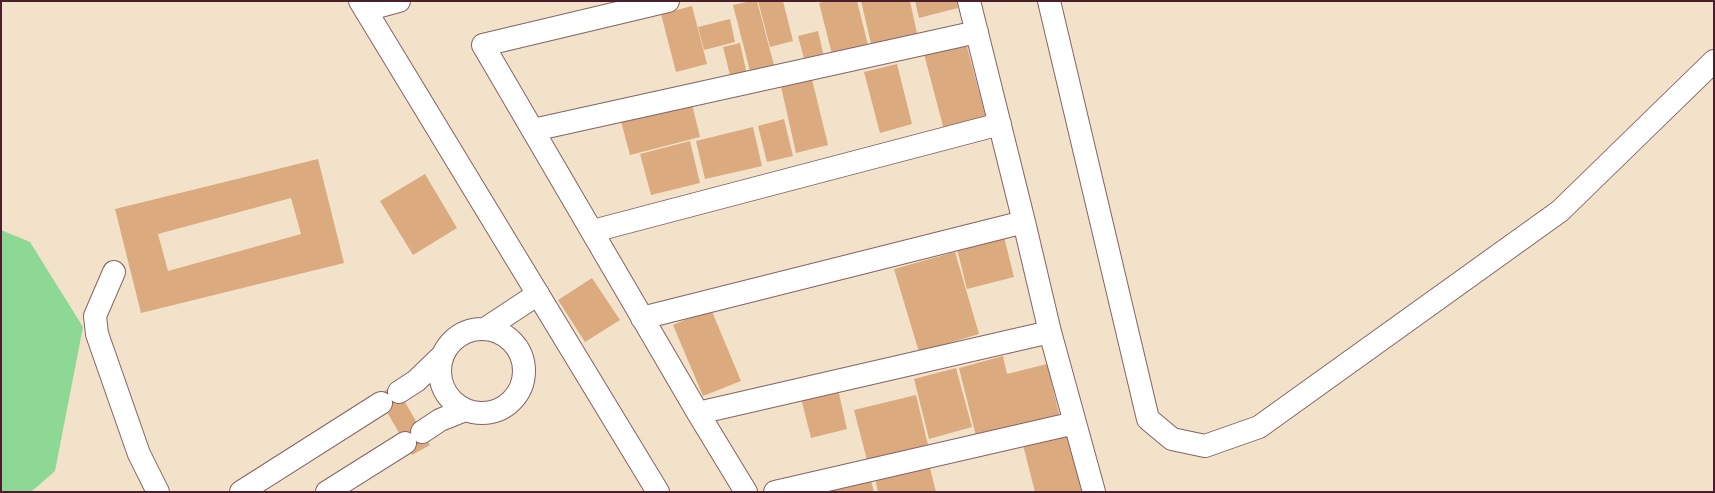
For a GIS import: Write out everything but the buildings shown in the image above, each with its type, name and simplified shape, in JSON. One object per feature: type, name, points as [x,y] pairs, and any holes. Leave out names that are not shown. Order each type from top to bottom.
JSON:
[{"type":"street","points":[[399,1],[363,6],[658,492]]},
{"type":"street","points":[[668,1],[483,45],[593,231],[642,318],[746,492]]},
{"type":"street","points":[[969,1],[1050,332],[1094,492]]},
{"type":"street","points":[[1049,1],[1148,419],[1172,439],[1205,446],[1259,426],[1560,211],[1714,61]]},
{"type":"street","points":[[533,130],[977,32]]},
{"type":"street","points":[[593,231],[1000,124]]},
{"type":"street","points":[[642,318],[1024,222]]},
{"type":"street","points":[[114,272],[95,316],[97,334],[139,454],[158,492]]},
{"type":"street","points":[[485,329],[538,294]]},
{"type":"street","points":[[240,492],[416,381],[443,354],[450,343],[460,335],[472,330],[485,329],[498,332],[509,339],[518,349],[522,362],[523,375],[521,388],[504,407],[485,413],[465,410],[454,403],[446,393],[441,381],[440,368],[443,354]]},
{"type":"street","points":[[698,413],[1050,332]]},
{"type":"street","points":[[327,492],[440,420],[465,410]]},
{"type":"street","points":[[775,492],[1075,423]]},
{"type":"green space","points":[[1,230],[30,242],[83,327],[55,471],[31,492],[1,492]]}]
